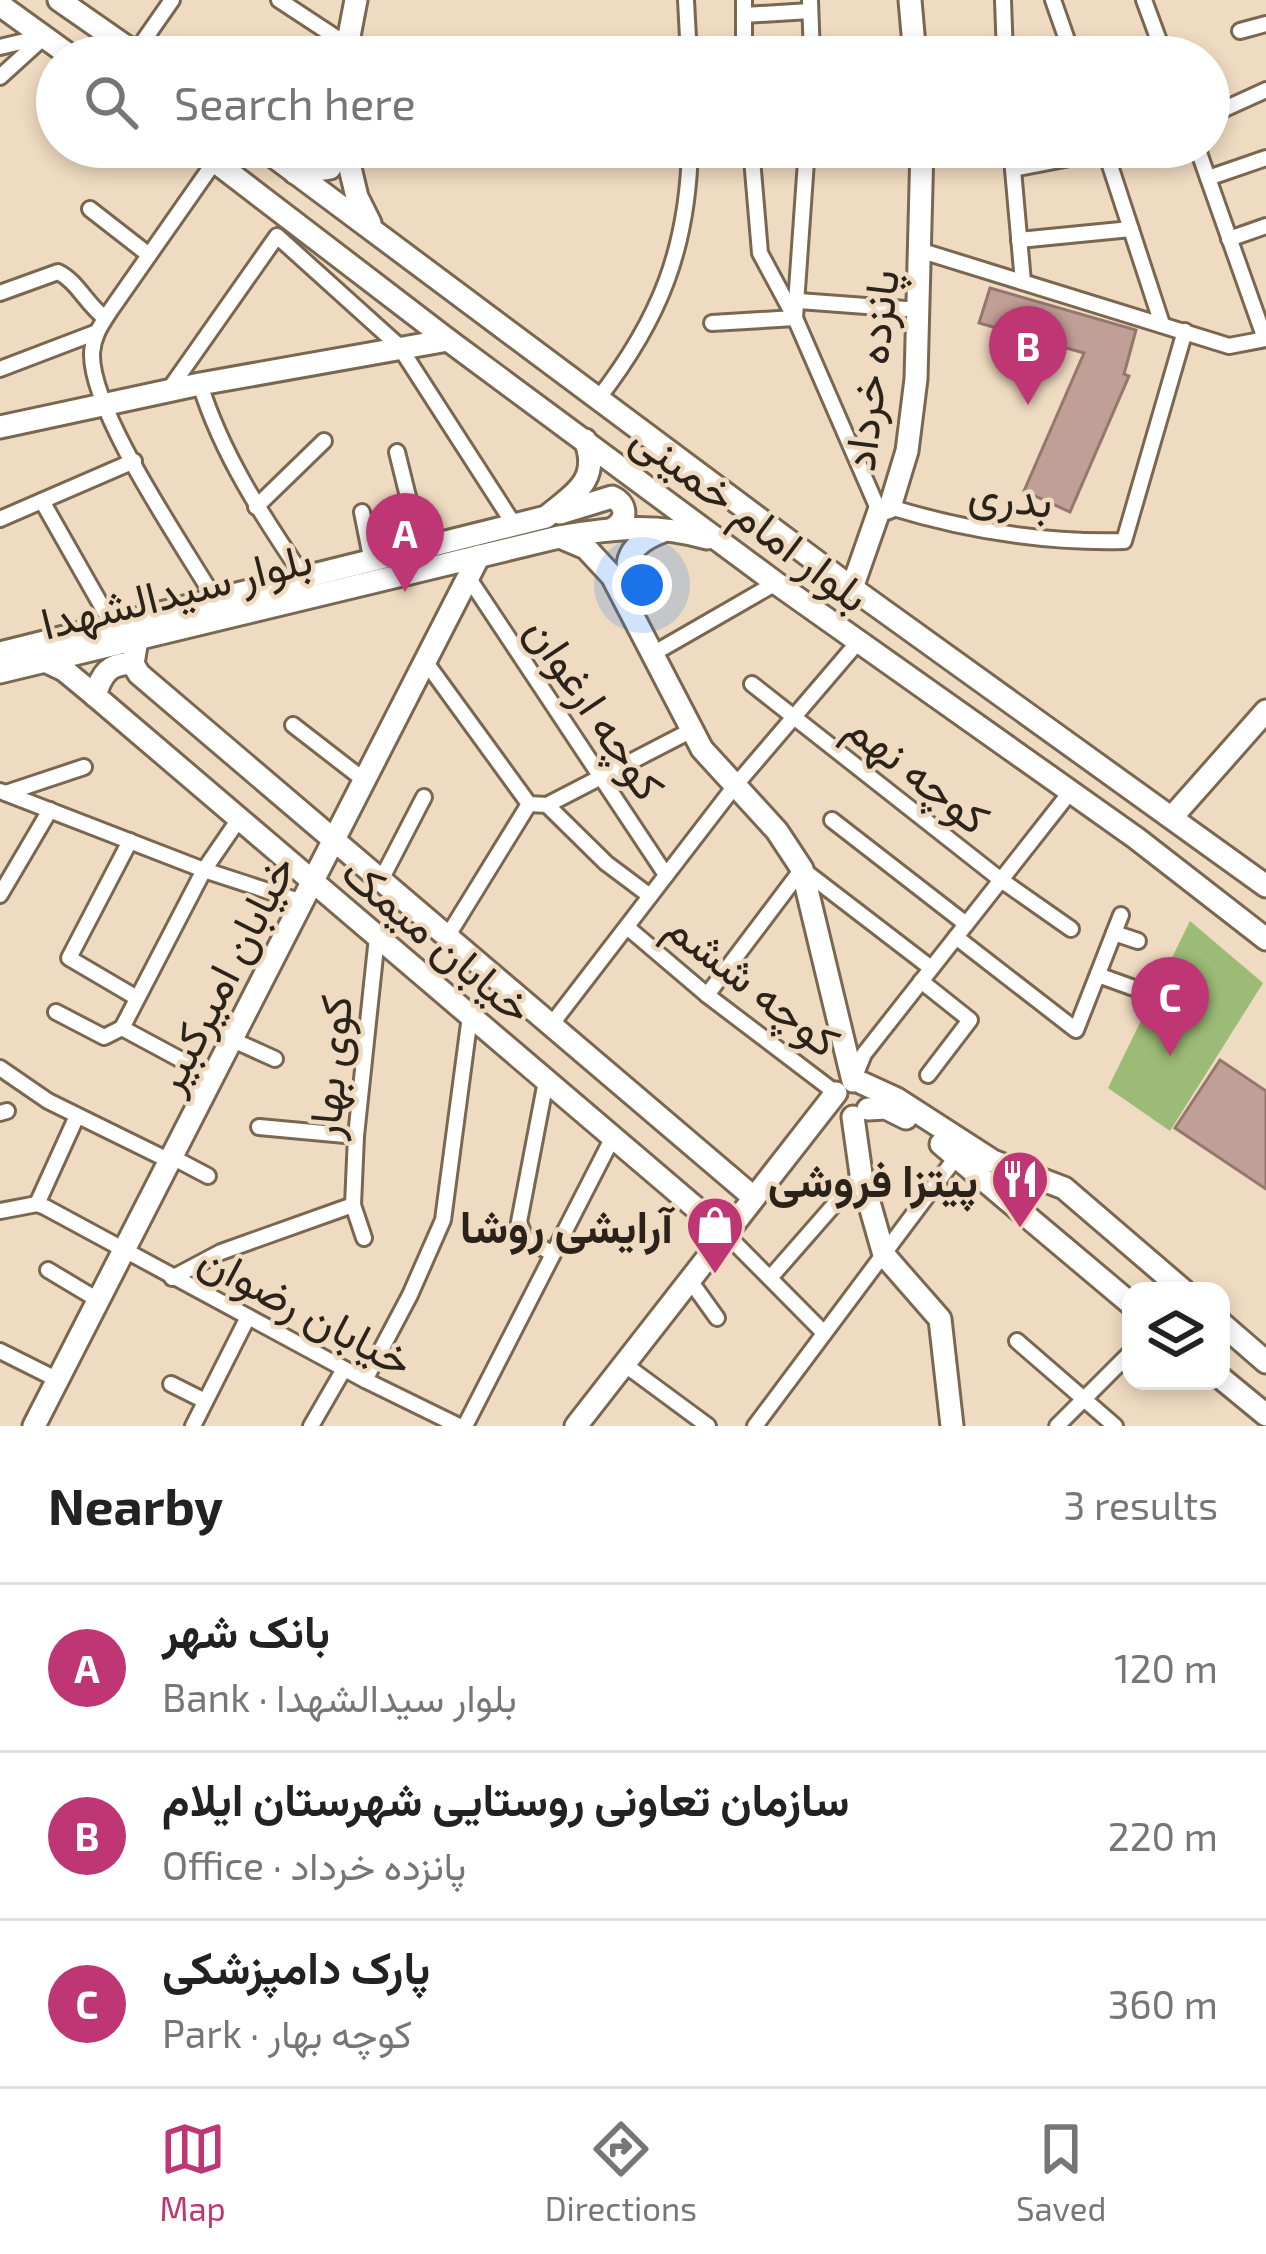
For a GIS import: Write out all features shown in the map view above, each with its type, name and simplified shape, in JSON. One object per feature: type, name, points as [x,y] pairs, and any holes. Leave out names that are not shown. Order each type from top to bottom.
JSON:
[{"type":"street","points":[[59,0],[111,36]]},
{"type":"street","points":[[150,36],[172,0]]},
{"type":"street","points":[[279,0],[326,36]]},
{"type":"street","points":[[348,36],[356,0]]},
{"type":"street","points":[[686,0],[688,36]]},
{"type":"street","points":[[910,0],[913,36]]},
{"type":"street","points":[[1004,0],[1005,36]]},
{"type":"street","points":[[1053,0],[1065,36]]},
{"type":"street","points":[[1144,0],[1157,36]]},
{"type":"street","points":[[0,5],[43,36]]},
{"type":"street","points":[[744,7],[810,6],[811,36]]},
{"type":"street","points":[[1240,31],[1266,24]]},
{"type":"street","points":[[0,47],[36,39]]},
{"type":"street","points":[[0,77],[36,44]]},
{"type":"street","points":[[1230,106],[1266,90]]},
{"type":"street","points":[[1208,178],[1266,158]]},
{"type":"street","points":[[210,168],[101,325],[92,358],[102,406],[216,601]]},
{"type":"street","name":"بلوار امام خمینی","points":[[224,168],[776,583],[1071,791],[1266,939]]},
{"type":"street","points":[[259,194],[275,189],[287,168]]},
{"type":"street","name":"بلوار امام خمینی","points":[[289,168],[852,588],[1266,886]]},
{"type":"street","points":[[349,168],[373,229]]},
{"type":"street","points":[[598,399],[651,322],[672,270],[685,226],[689,168]]},
{"type":"street","points":[[753,168],[760,253],[885,509]]},
{"type":"street","points":[[795,318],[806,168]]},
{"type":"street","name":"پانزده خرداد","points":[[852,588],[907,452],[919,310],[922,168]]},
{"type":"street","points":[[1023,168],[1013,170],[1023,282]]},
{"type":"street","points":[[1111,168],[1162,325]]},
{"type":"street","points":[[922,251],[1229,346],[1265,339],[1204,168]]},
{"type":"street","points":[[305,230],[308,212],[328,198]]},
{"type":"street","points":[[90,209],[149,255]]},
{"type":"street","points":[[1229,239],[1266,226]]},
{"type":"street","points":[[1019,240],[1131,230]]},
{"type":"street","points":[[168,391],[277,236],[399,346],[515,526]]},
{"type":"street","points":[[0,293],[58,272],[67,276],[101,325]]},
{"type":"street","points":[[799,301],[919,310]]},
{"type":"street","points":[[712,323],[795,318]]},
{"type":"street","points":[[0,369],[101,325]]},
{"type":"street","name":"بدری","points":[[885,509],[998,532],[1124,541],[1185,331]]},
{"type":"street","points":[[0,427],[200,384],[448,340]]},
{"type":"street","points":[[200,384],[216,430],[256,507],[304,579]]},
{"type":"street","points":[[256,507],[324,440]]},
{"type":"street","name":"بلوار سیدالشهدا","points":[[0,672],[45,661],[113,626],[546,517],[588,478],[592,458],[585,440]]},
{"type":"street","points":[[397,452],[421,549]]},
{"type":"street","points":[[0,519],[134,461]]},
{"type":"street","points":[[546,517],[612,497],[625,512],[614,528]]},
{"type":"street","points":[[42,501],[113,626]]},
{"type":"street","points":[[362,512],[372,562]]},
{"type":"street","name":"بلوار سیدالشهدا","points":[[0,653],[137,639],[559,537],[614,528],[673,528],[722,543]]},
{"type":"street","points":[[673,528],[630,551],[632,590],[712,743],[713,757]]},
{"type":"street","points":[[559,537],[586,548],[612,576],[702,749],[776,831],[802,869],[926,975],[970,1020],[928,1075]]},
{"type":"street","name":"خیابان امیرکبیر","points":[[40,1424],[98,1300],[479,556]]},
{"type":"street","name":"کوچه ارغوان","points":[[468,577],[666,875]]},
{"type":"street","points":[[662,648],[776,583]]},
{"type":"street","points":[[95,696],[111,668],[133,664],[137,639]]},
{"type":"street","points":[[550,1025],[734,788],[858,642]]},
{"type":"street","name":"خیابان میمک","points":[[45,661],[64,670],[239,819],[307,892],[377,937],[724,1232]]},
{"type":"street","points":[[425,661],[529,804]]},
{"type":"street","name":"خیابان میمک","points":[[133,664],[752,1196]]},
{"type":"street","name":"کوچه نهم","points":[[752,684],[1001,880],[1071,929]]},
{"type":"street","points":[[996,739],[1010,729],[1015,704]]},
{"type":"street","points":[[1173,816],[1266,711]]},
{"type":"street","points":[[293,725],[364,780]]},
{"type":"street","points":[[529,804],[547,805],[692,730]]},
{"type":"street","points":[[3,792],[84,767]]},
{"type":"street","points":[[1071,791],[864,1054],[837,1107],[860,1113],[895,1110],[957,1156],[1122,1297]]},
{"type":"street","points":[[3,792],[204,870],[307,892]]},
{"type":"street","points":[[381,880],[424,797]]},
{"type":"street","points":[[447,937],[529,804]]},
{"type":"street","points":[[547,805],[606,863],[650,896]]},
{"type":"street","points":[[0,895],[50,810]]},
{"type":"street","points":[[56,1012],[104,1037],[119,1029],[204,870],[239,819]]},
{"type":"street","points":[[832,820],[1076,1030],[1121,916]]},
{"type":"street","points":[[130,842],[69,958],[137,998]]},
{"type":"street","points":[[706,995],[802,869]]},
{"type":"street","points":[[802,869],[851,1086]]},
{"type":"street","name":"کوچه ششم","points":[[627,927],[706,995],[851,1086]]},
{"type":"street","points":[[1114,933],[1138,941]]},
{"type":"street","name":"کوی بهار","points":[[364,1238],[353,1205],[377,937]]},
{"type":"street","points":[[1098,975],[1134,988]]},
{"type":"street","points":[[365,1380],[443,1220],[470,1016]]},
{"type":"street","points":[[119,1029],[212,1077]]},
{"type":"street","points":[[233,1040],[275,1059]]},
{"type":"street","points":[[0,1068],[48,1101],[208,1176]]},
{"type":"street","points":[[546,1081],[519,1222],[525,1238],[553,1254]]},
{"type":"street","points":[[851,1086],[871,1095],[860,1113],[861,1174],[884,1255],[940,1319],[949,1425]]},
{"type":"street","points":[[851,1086],[897,1099],[1018,1173],[1064,1188],[1174,1282]]},
{"type":"street","points":[[576,1426],[752,1196],[851,1086]]},
{"type":"street","points":[[0,1211],[37,1204],[77,1116]]},
{"type":"street","points":[[259,1127],[356,1136]]},
{"type":"street","points":[[462,1426],[613,1138]]},
{"type":"street","points":[[755,1426],[957,1156]]},
{"type":"street","points":[[1000,1194],[1012,1194],[1020,1185],[1018,1173]]},
{"type":"street","points":[[770,1278],[861,1174]]},
{"type":"street","points":[[1036,1226],[1040,1199],[1064,1188]]},
{"type":"street","name":"خیابان رضوان","points":[[37,1204],[365,1380],[462,1426]]},
{"type":"street","name":"کوی بهار","points":[[172,1278],[221,1252],[353,1205]]},
{"type":"street","points":[[724,1232],[824,1333]]},
{"type":"street","points":[[48,1270],[98,1300]]},
{"type":"street","points":[[688,1279],[717,1318]]},
{"type":"street","points":[[193,1426],[248,1317]]},
{"type":"street","points":[[1230,1331],[1266,1361]]},
{"type":"street","points":[[1017,1341],[1115,1426]]},
{"type":"street","points":[[0,1351],[58,1380]]},
{"type":"street","points":[[1057,1426],[1122,1361]]},
{"type":"street","points":[[624,1364],[708,1426]]},
{"type":"street","points":[[310,1426],[344,1369]]},
{"type":"street","points":[[171,1384],[205,1401]]},
{"type":"street","points":[[1230,1387],[1264,1421]]},
{"type":"green space","points":[[1190,921],[1263,983],[1170,1131],[1108,1088]]},
{"type":"building","points":[[990,288],[1136,330],[1124,374],[1129,376],[1070,512],[1024,491],[1084,353],[979,323]]},
{"type":"building","points":[[1220,1060],[1266,1091],[1266,1189],[1175,1128]]},
{"type":"place","name":"سازمان تعاونی روستایی شهرستان ایلام","points":[[1028,405]]},
{"type":"place","name":"بانک شهر","points":[[405,592]]},
{"type":"place","name":"پارک دامپزشکی","points":[[1170,1056]]},
{"type":"place","name":"پیتزا فروشی","points":[[1020,1230]]},
{"type":"place","name":"آرایشی روشا","points":[[715,1276]]}]
